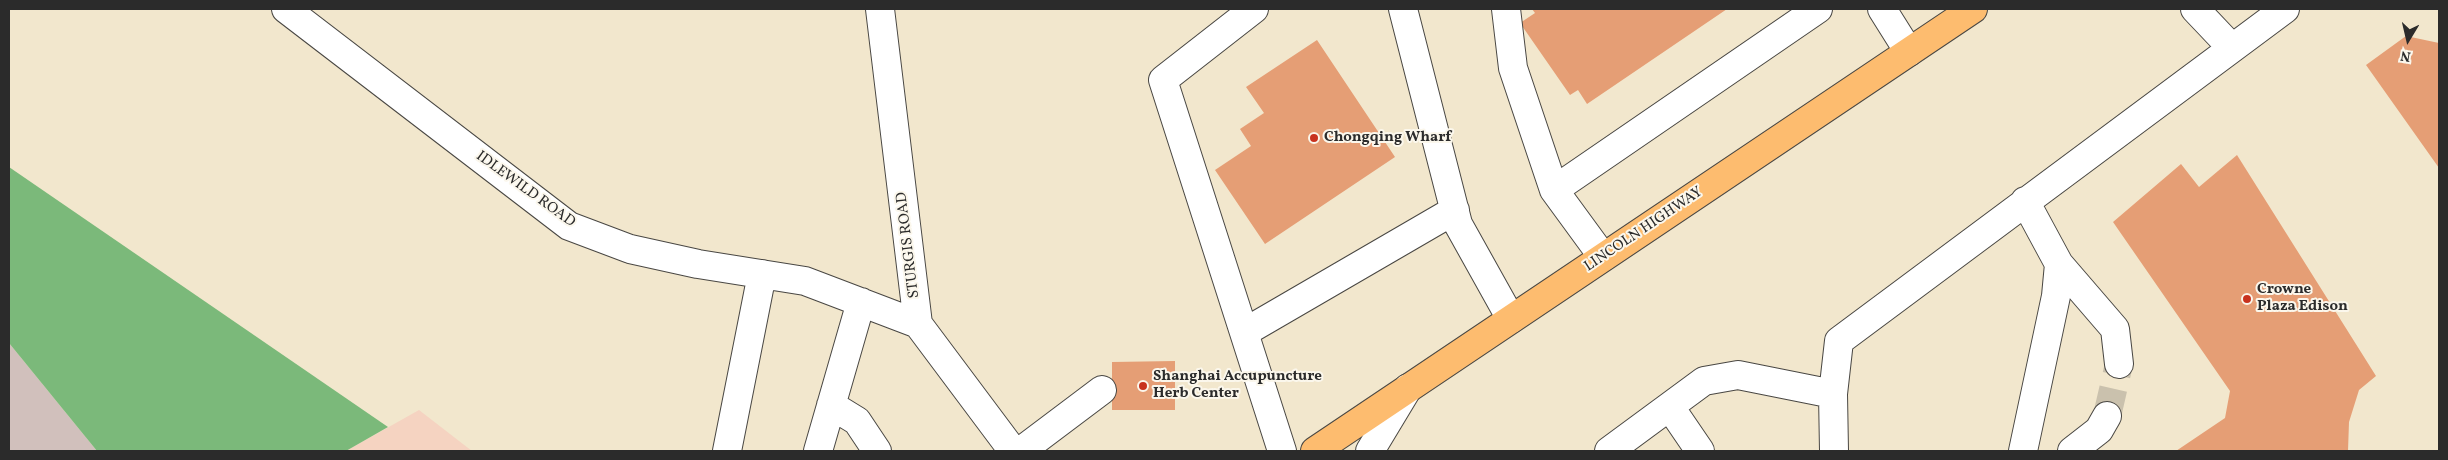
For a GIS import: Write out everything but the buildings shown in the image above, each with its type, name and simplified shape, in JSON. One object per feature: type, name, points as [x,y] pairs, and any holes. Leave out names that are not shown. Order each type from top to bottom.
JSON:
[{"type":"main road","name":"LINCOLN HIGHWAY","points":[[1315,451],[1974,9]]},
{"type":"street","name":"IDLEWILD ROAD","points":[[286,9],[569,226],[630,250],[805,281],[918,324]]},
{"type":"street","name":"STURGIS ROAD","points":[[880,9],[918,324],[1013,451]]},
{"type":"street","points":[[1254,9],[1162,80],[1282,451]]},
{"type":"street","points":[[1403,9],[1458,224],[1511,319]]},
{"type":"street","points":[[1506,9],[1513,68],[1554,190],[1603,257]]},
{"type":"street","points":[[1554,190],[1818,9]]},
{"type":"street","points":[[1882,9],[1909,52]]},
{"type":"street","points":[[2195,9],[2232,48]]},
{"type":"street","points":[[1834,451],[1833,394],[1839,341],[2232,48],[2279,10]]},
{"type":"street","points":[[2025,201],[2059,264],[2115,330],[2119,364]]},
{"type":"street","points":[[1244,332],[1455,210]]},
{"type":"street","points":[[2023,451],[2056,296],[2059,264]]},
{"type":"street","points":[[727,451],[762,274]]},
{"type":"street","points":[[818,451],[861,302]]},
{"type":"street","points":[[1609,451],[1704,381],[1738,375],[1833,394]]},
{"type":"street","points":[[1370,451],[1408,388]]},
{"type":"street","points":[[1021,451],[1102,390]]},
{"type":"street","points":[[831,406],[857,421],[877,451]]},
{"type":"street","points":[[1670,407],[1700,451]]},
{"type":"street","points":[[2072,451],[2099,430],[2107,416]]},
{"type":"shaded area","points":[[9,343],[97,451],[9,451]]},
{"type":"shaded area","points":[[419,410],[472,451],[346,451]]},
{"type":"green space","points":[[9,167],[388,427],[346,451],[97,451],[9,343]]},
{"type":"tunnel","points":[[2107,416],[2119,364]]},
{"type":"place","name":"Chongqing Wharf","points":[[1314,138]]},
{"type":"place","name":"Crowne Plaza Edison","points":[[2247,299]]},
{"type":"place","name":"Shanghai Accupuncture Herb Center","points":[[1143,386]]}]
